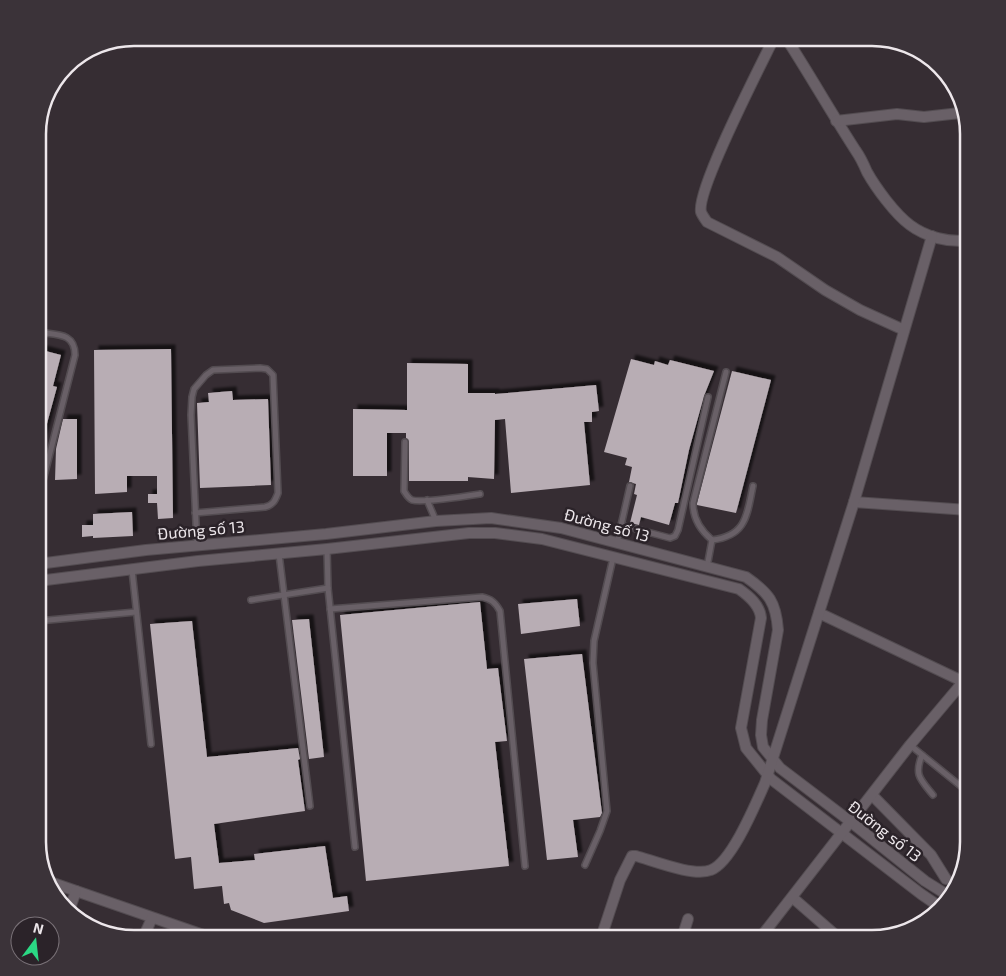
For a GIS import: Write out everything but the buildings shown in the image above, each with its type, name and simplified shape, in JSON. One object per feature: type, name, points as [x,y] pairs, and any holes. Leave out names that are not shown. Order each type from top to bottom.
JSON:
[{"type":"street","points":[[770,46],[715,162],[702,202],[701,213],[707,222],[777,257],[798,273],[860,310],[904,330]]},
{"type":"street","points":[[791,46],[857,152],[868,174],[895,210],[911,225],[932,236],[948,240],[960,240]]},
{"type":"street","points":[[836,121],[897,114],[924,117],[957,113]]},
{"type":"street","points":[[604,930],[620,880],[632,856],[676,868],[693,871],[710,870],[722,863],[752,812],[772,760],[854,502],[932,236]]},
{"type":"street","points":[[854,502],[960,509]]},
{"type":"street","name":"Đường số 13","points":[[46,563],[146,550],[326,534],[436,521],[491,518],[561,528],[746,577],[772,600],[776,611],[778,630],[761,735],[763,747],[780,768],[925,881],[943,892]]},
{"type":"street","name":"Đường số 13","points":[[46,580],[198,561],[469,533],[495,533],[542,540],[739,589],[756,604],[761,618],[741,728],[746,748],[767,774],[934,904]]},
{"type":"street","points":[[326,534],[327,549]]},
{"type":"street","points":[[613,558],[616,543]]},
{"type":"street","points":[[197,546],[198,561]]},
{"type":"street","points":[[756,604],[767,594]]},
{"type":"street","points":[[819,613],[960,679]]},
{"type":"street","points":[[767,930],[910,745],[960,687]]},
{"type":"street","points":[[872,795],[931,855],[946,879]]},
{"type":"street","points":[[57,885],[188,930]]},
{"type":"street","points":[[72,904],[76,891]]},
{"type":"street","points":[[793,898],[830,930]]},
{"type":"street","points":[[147,930],[152,918]]},
{"type":"street","points":[[685,930],[688,919]]},
{"type":"lane","points":[[46,333],[70,338],[75,345],[75,355],[46,469]]},
{"type":"lane","points":[[195,513],[265,507],[271,506],[276,501],[278,493],[272,375],[267,369],[213,370],[194,389],[191,414],[195,513],[197,546]]},
{"type":"lane","points":[[726,372],[693,503],[693,512],[703,532],[712,540],[726,538],[741,528],[753,486]]},
{"type":"lane","points":[[621,525],[670,538],[675,536],[678,530],[708,397]]},
{"type":"lane","points":[[405,442],[404,491],[412,500],[480,494]]},
{"type":"lane","points":[[616,543],[630,486]]},
{"type":"lane","points":[[426,500],[436,521]]},
{"type":"lane","points":[[707,567],[712,540]]},
{"type":"lane","points":[[327,549],[328,588],[354,847]]},
{"type":"lane","points":[[279,554],[310,806]]},
{"type":"lane","points":[[585,865],[607,812],[593,663],[594,641],[613,558]]},
{"type":"lane","points":[[132,570],[151,744]]},
{"type":"lane","points":[[251,600],[328,588]]},
{"type":"lane","points":[[330,609],[482,597],[490,598],[496,603],[500,610],[525,866]]},
{"type":"lane","points":[[46,620],[136,612]]},
{"type":"lane","points":[[910,745],[960,785]]},
{"type":"lane","points":[[922,754],[918,766],[920,778],[933,795]]}]
